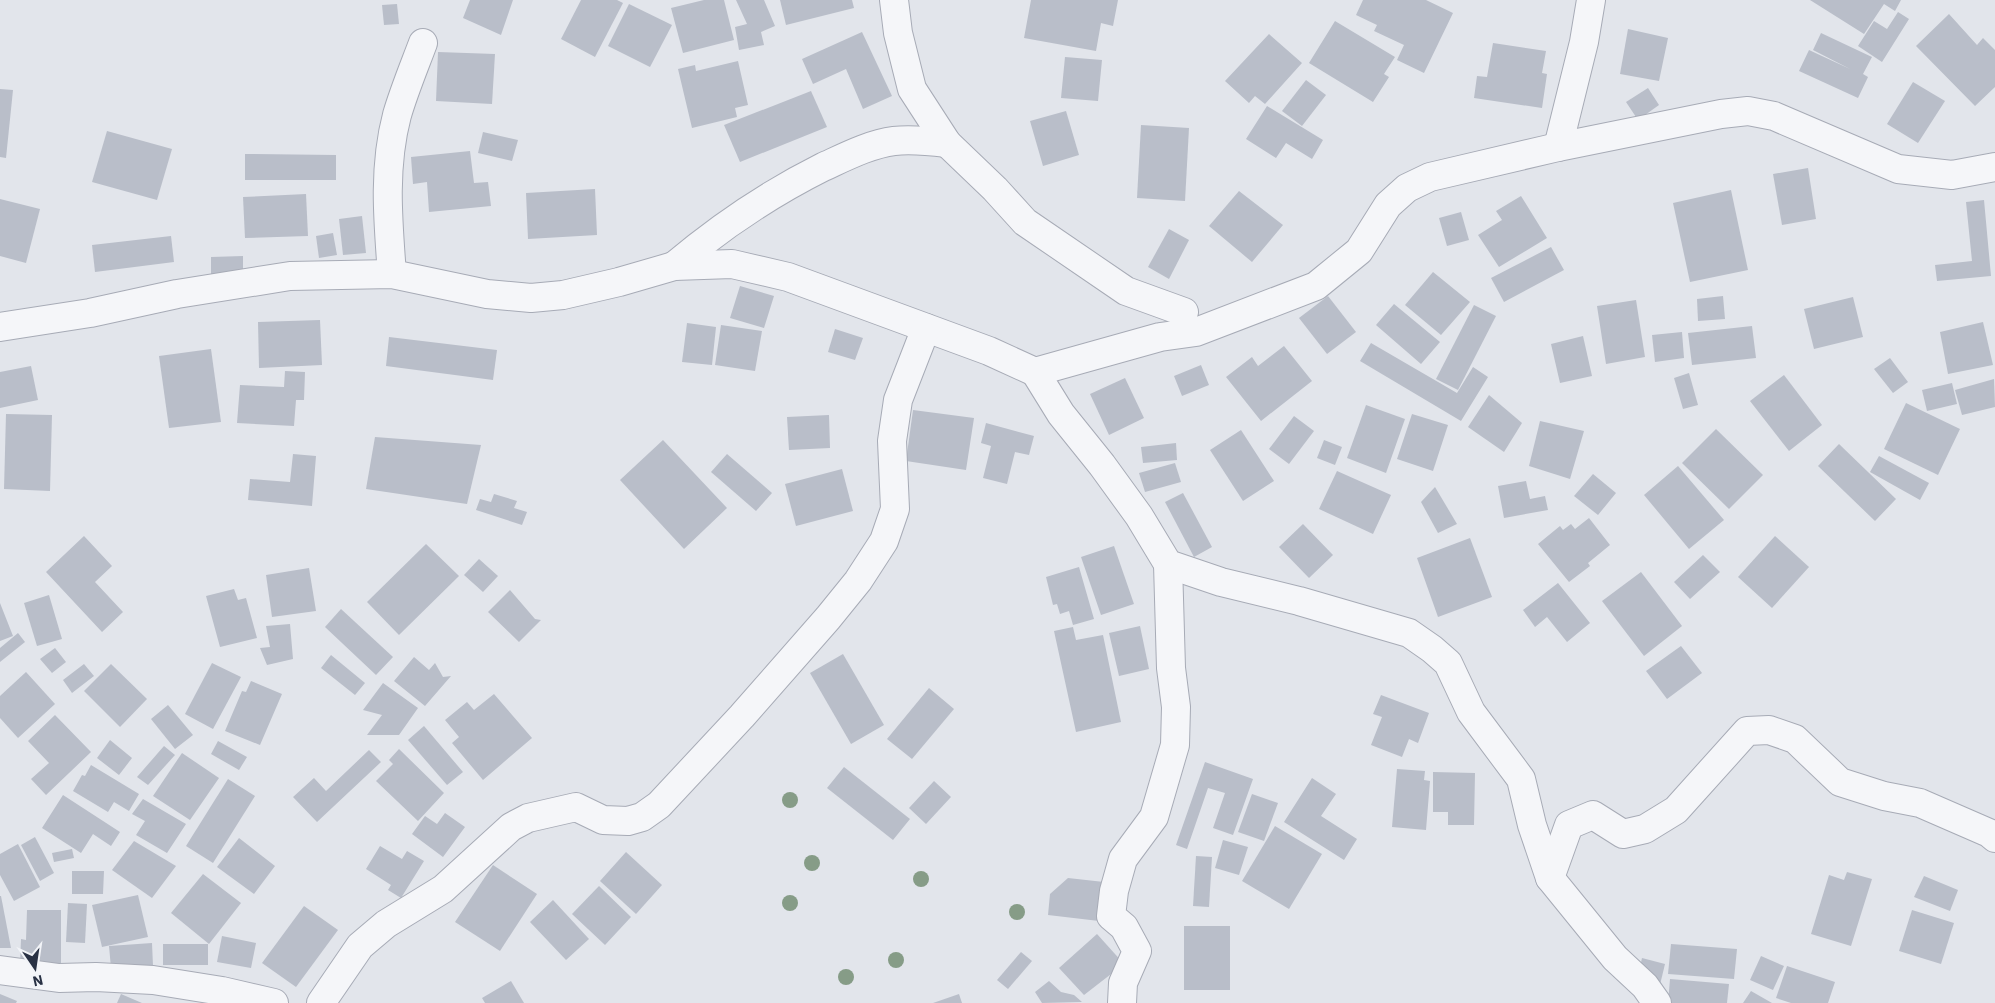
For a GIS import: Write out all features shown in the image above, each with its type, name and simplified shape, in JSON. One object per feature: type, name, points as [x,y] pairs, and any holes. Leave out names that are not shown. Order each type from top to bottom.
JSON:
[{"type":"street","points":[[894,0],[898,33],[912,89],[947,143],[995,189],[1025,222],[1126,291],[1184,312]]},
{"type":"street","points":[[1558,147],[1584,42],[1591,0]]},
{"type":"street","points":[[392,274],[387,201],[389,161],[397,116],[423,43]]},
{"type":"street","points":[[1035,372],[1160,337],[1196,332],[1316,286],[1359,252],[1388,205],[1407,188],[1430,177],[1558,147],[1721,114],[1748,111],[1774,116],[1898,169],[1952,176],[1995,167]]},
{"type":"street","points":[[674,266],[706,239],[760,203],[794,182],[841,158],[893,141],[947,143]]},
{"type":"street","points":[[0,328],[90,313],[177,294],[290,276],[392,274],[487,294],[531,298],[563,295],[619,282],[674,266],[732,264],[788,277],[989,351],[1035,372],[1061,414],[1102,465],[1138,516],[1168,564],[1171,668],[1176,708],[1175,745],[1154,817],[1123,859],[1114,891],[1111,916],[1124,927],[1138,951],[1123,984],[1122,1003]]},
{"type":"street","points":[[321,1003],[360,946],[386,924],[443,889],[511,827],[528,818],[576,807],[603,820],[628,821],[642,817],[659,805],[742,716],[858,581],[884,540],[895,509],[892,441],[898,400],[926,328]]},
{"type":"street","points":[[1168,564],[1221,582],[1377,623],[1409,634],[1432,649],[1448,663],[1471,712],[1521,779],[1532,825],[1550,878],[1615,958],[1644,986],[1657,1003]]},
{"type":"street","points":[[1550,878],[1569,825],[1593,815],[1623,834],[1645,829],[1676,810],[1747,731],[1768,730],[1795,739],[1840,782],[1884,796],[1920,803],[1989,833],[1995,838]]},
{"type":"street","points":[[0,970],[59,978],[96,977],[153,980],[222,991],[274,1003]]},
{"type":"building","points":[[470,0],[513,0],[501,35],[463,18]]},
{"type":"building","points":[[581,0],[617,0],[623,3],[595,57],[561,39]]},
{"type":"building","points":[[704,0],[724,0],[734,40],[683,53],[671,8]]},
{"type":"building","points":[[736,0],[764,0],[775,26],[761,32],[764,45],[739,50],[735,27],[747,24]]},
{"type":"building","points":[[780,0],[852,0],[854,8],[786,25]]},
{"type":"building","points":[[1031,0],[1118,0],[1113,26],[1101,23],[1096,51],[1024,38]]},
{"type":"building","points":[[1363,0],[1426,0],[1453,13],[1424,73],[1397,60],[1404,45],[1374,31],[1377,25],[1356,15]]},
{"type":"building","points":[[1810,0],[1901,0],[1895,11],[1884,4],[1864,34]]},
{"type":"building","points":[[397,4],[399,24],[384,25],[382,5]]},
{"type":"building","points":[[629,4],[672,25],[650,67],[608,46]]},
{"type":"building","points":[[1898,12],[1909,19],[1882,62],[1858,46],[1874,21],[1887,29]]},
{"type":"building","points":[[1949,14],[1977,45],[1983,38],[1995,50],[1995,87],[1975,106],[1916,46]]},
{"type":"building","points":[[1335,21],[1395,57],[1384,74],[1389,77],[1373,102],[1309,63]]},
{"type":"building","points":[[1628,29],[1668,38],[1659,81],[1620,74]]},
{"type":"building","points":[[862,32],[892,96],[863,109],[846,69],[813,84],[802,59]]},
{"type":"building","points":[[1821,33],[1872,57],[1863,74],[1868,77],[1858,98],[1799,71],[1809,50],[1850,69],[1813,50]]},
{"type":"building","points":[[1269,34],[1302,63],[1265,104],[1255,96],[1249,103],[1225,81]]},
{"type":"building","points":[[1493,43],[1546,51],[1542,73],[1547,74],[1542,108],[1474,98],[1477,76],[1487,77]]},
{"type":"building","points":[[438,52],[495,54],[492,104],[436,101]]},
{"type":"building","points":[[1065,57],[1102,60],[1098,101],[1061,98]]},
{"type":"building","points":[[738,61],[748,105],[735,108],[737,117],[692,128],[678,69],[695,65],[696,71]]},
{"type":"building","points":[[1306,80],[1326,95],[1302,126],[1282,111]]},
{"type":"building","points":[[1913,82],[1945,101],[1918,143],[1887,124]]},
{"type":"building","points":[[1648,88],[1659,105],[1638,120],[1626,102]]},
{"type":"building","points":[[0,89],[13,90],[6,158],[0,157]]},
{"type":"building","points":[[811,91],[827,127],[740,162],[724,125]]},
{"type":"building","points":[[1267,106],[1323,140],[1312,159],[1286,143],[1276,158],[1246,139]]},
{"type":"building","points":[[1066,111],[1079,155],[1043,166],[1030,121]]},
{"type":"building","points":[[1141,125],[1189,128],[1185,201],[1137,198]]},
{"type":"building","points":[[107,131],[172,149],[157,200],[92,182]]},
{"type":"building","points":[[483,132],[518,140],[512,161],[478,153]]},
{"type":"building","points":[[470,151],[474,183],[488,182],[491,206],[429,212],[427,182],[413,184],[411,157]]},
{"type":"building","points":[[245,154],[336,155],[336,180],[245,180]]},
{"type":"building","points":[[1808,168],[1816,219],[1782,225],[1773,174]]},
{"type":"building","points":[[595,189],[597,235],[528,239],[526,193]]},
{"type":"building","points":[[1731,190],[1748,270],[1690,282],[1673,203]]},
{"type":"building","points":[[1239,191],[1283,225],[1252,262],[1209,226]]},
{"type":"building","points":[[306,194],[308,236],[245,238],[243,197]]},
{"type":"building","points":[[1521,196],[1547,238],[1499,267],[1478,235],[1502,220],[1496,211]]},
{"type":"building","points":[[0,199],[40,209],[26,263],[0,256]]},
{"type":"building","points":[[1984,200],[1991,276],[1937,281],[1935,265],[1972,261],[1966,202]]},
{"type":"building","points":[[1461,212],[1469,240],[1447,246],[1439,218]]},
{"type":"building","points":[[362,216],[366,253],[343,255],[339,219]]},
{"type":"building","points":[[1169,229],[1189,240],[1169,279],[1148,267]]},
{"type":"building","points":[[333,233],[337,255],[319,258],[316,236]]},
{"type":"building","points":[[171,236],[174,262],[95,272],[92,245]]},
{"type":"building","points":[[1551,247],[1564,270],[1504,302],[1491,278]]},
{"type":"building","points":[[243,256],[243,274],[211,274],[211,257]]},
{"type":"building","points":[[1433,272],[1470,302],[1441,335],[1405,305]]},
{"type":"building","points":[[740,286],[774,296],[764,328],[730,318]]},
{"type":"building","points":[[1328,296],[1356,332],[1327,354],[1299,318]]},
{"type":"building","points":[[1723,296],[1725,319],[1698,321],[1697,299]]},
{"type":"building","points":[[1853,297],[1863,337],[1814,349],[1804,309]]},
{"type":"building","points":[[1636,300],[1645,357],[1606,364],[1597,306]]},
{"type":"building","points":[[1394,304],[1440,342],[1421,364],[1376,325]]},
{"type":"building","points":[[1474,305],[1496,316],[1458,390],[1436,379]]},
{"type":"building","points":[[320,320],[322,365],[259,368],[258,322]]},
{"type":"building","points":[[1983,322],[1993,365],[1948,374],[1940,332]]},
{"type":"building","points":[[687,323],[716,327],[712,365],[682,362]]},
{"type":"building","points":[[721,325],[762,331],[755,371],[715,365]]},
{"type":"building","points":[[1752,326],[1756,358],[1692,365],[1688,333]]},
{"type":"building","points":[[835,329],[863,338],[855,360],[828,352]]},
{"type":"building","points":[[1682,332],[1684,358],[1655,362],[1652,335]]},
{"type":"building","points":[[1583,336],[1592,376],[1560,383],[1551,344]]},
{"type":"building","points":[[389,337],[497,350],[493,380],[386,366]]},
{"type":"building","points":[[1371,343],[1457,393],[1473,367],[1488,377],[1461,421],[1360,361]]},
{"type":"building","points":[[1284,346],[1312,381],[1261,421],[1226,377],[1252,357],[1258,366]]},
{"type":"building","points":[[211,349],[221,422],[169,428],[159,356]]},
{"type":"building","points":[[1890,358],[1908,382],[1893,393],[1874,369]]},
{"type":"building","points":[[1201,365],[1209,385],[1182,396],[1174,376]]},
{"type":"building","points":[[31,366],[38,400],[0,408],[0,372]]},
{"type":"building","points":[[285,371],[305,372],[304,400],[296,400],[294,426],[237,423],[240,385],[284,387]]},
{"type":"building","points":[[1689,373],[1698,405],[1683,409],[1674,378]]},
{"type":"building","points":[[1784,375],[1822,425],[1789,451],[1750,401]]},
{"type":"building","points":[[1125,378],[1144,418],[1109,435],[1090,394]]},
{"type":"building","points":[[1994,379],[1995,407],[1962,415],[1955,390]]},
{"type":"building","points":[[1952,383],[1957,404],[1927,411],[1922,390]]},
{"type":"building","points":[[1489,395],[1522,423],[1504,452],[1468,427]]},
{"type":"building","points":[[1906,403],[1960,429],[1938,475],[1884,449]]},
{"type":"building","points":[[1366,405],[1405,419],[1386,473],[1347,458]]},
{"type":"building","points":[[913,410],[974,418],[966,470],[906,461]]},
{"type":"building","points":[[6,414],[52,415],[50,491],[4,489]]},
{"type":"building","points":[[1412,414],[1448,425],[1433,471],[1397,459]]},
{"type":"building","points":[[829,415],[830,448],[789,450],[787,417]]},
{"type":"building","points":[[1294,416],[1314,431],[1289,464],[1269,449]]},
{"type":"building","points":[[1540,421],[1584,431],[1570,479],[1529,466]]},
{"type":"building","points":[[986,423],[1034,436],[1029,455],[1015,452],[1007,484],[983,478],[991,446],[981,443]]},
{"type":"building","points":[[1716,429],[1763,475],[1729,509],[1682,463]]},
{"type":"building","points":[[1241,430],[1274,481],[1243,501],[1210,450]]},
{"type":"building","points":[[375,437],[481,445],[467,504],[366,489]]},
{"type":"building","points":[[663,440],[727,508],[684,549],[620,480]]},
{"type":"building","points":[[1324,440],[1342,447],[1335,465],[1317,458]]},
{"type":"building","points":[[1176,443],[1177,460],[1143,463],[1141,447]]},
{"type":"building","points":[[1839,444],[1896,499],[1875,521],[1818,466]]},
{"type":"building","points":[[293,454],[316,456],[312,506],[248,500],[250,479],[290,482]]},
{"type":"building","points":[[727,454],[772,493],[756,511],[711,472]]},
{"type":"building","points":[[1879,456],[1929,483],[1920,500],[1870,472]]},
{"type":"building","points":[[1175,463],[1181,482],[1145,492],[1139,473]]},
{"type":"building","points":[[1678,466],[1724,520],[1689,549],[1644,495]]},
{"type":"building","points":[[842,469],[853,511],[796,526],[785,484]]},
{"type":"building","points":[[1337,471],[1391,495],[1373,534],[1319,509]]},
{"type":"building","points":[[1593,474],[1616,493],[1598,515],[1574,496]]},
{"type":"building","points":[[1526,481],[1530,499],[1545,496],[1548,510],[1504,518],[1498,486]]},
{"type":"building","points":[[1435,487],[1457,524],[1438,533],[1421,502]]},
{"type":"building","points":[[1183,493],[1212,547],[1194,557],[1165,502]]},
{"type":"building","points":[[494,494],[517,501],[514,508],[527,512],[522,525],[476,510],[480,499],[491,502]]},
{"type":"building","points":[[1589,518],[1610,545],[1588,563],[1590,566],[1569,582],[1538,544],[1560,526],[1563,530],[1571,524],[1575,529]]},
{"type":"building","points":[[1303,524],[1333,555],[1309,578],[1279,547]]},
{"type":"building","points":[[84,536],[112,566],[95,582],[123,612],[102,632],[46,572]]},
{"type":"building","points":[[1775,536],[1809,567],[1772,608],[1738,577]]},
{"type":"building","points":[[1470,538],[1492,597],[1438,617],[1417,558]]},
{"type":"building","points":[[426,544],[459,576],[399,635],[367,602]]},
{"type":"building","points":[[1114,546],[1134,604],[1101,615],[1081,557]]},
{"type":"building","points":[[1703,555],[1720,572],[1690,599],[1674,582]]},
{"type":"building","points":[[479,559],[498,576],[483,592],[464,575]]},
{"type":"building","points":[[1079,567],[1094,619],[1073,625],[1069,611],[1060,614],[1057,604],[1053,605],[1046,577]]},
{"type":"building","points":[[309,568],[316,611],[272,617],[266,575]]},
{"type":"building","points":[[1641,572],[1682,626],[1644,656],[1602,601]]},
{"type":"building","points":[[1558,583],[1590,623],[1567,642],[1547,617],[1535,627],[1523,610]]},
{"type":"building","points":[[234,589],[238,600],[246,598],[257,638],[220,647],[206,596]]},
{"type":"building","points":[[510,590],[535,619],[541,620],[519,642],[488,612]]},
{"type":"building","points":[[49,595],[62,639],[37,646],[24,603]]},
{"type":"building","points":[[0,603],[13,636],[0,641]]},
{"type":"building","points":[[341,609],[393,657],[376,675],[325,627]]},
{"type":"building","points":[[290,624],[293,659],[267,665],[260,648],[270,647],[266,626]]},
{"type":"building","points":[[1140,626],[1149,669],[1119,676],[1109,633]]},
{"type":"building","points":[[1073,627],[1076,640],[1103,635],[1121,722],[1076,732],[1054,631]]},
{"type":"building","points":[[18,633],[25,642],[0,662],[0,648]]},
{"type":"building","points":[[1681,646],[1702,673],[1667,699],[1646,671]]},
{"type":"building","points":[[55,648],[66,662],[52,673],[40,659]]},
{"type":"building","points":[[843,654],[884,725],[851,744],[810,673]]},
{"type":"building","points":[[331,655],[365,683],[355,695],[321,668]]},
{"type":"building","points":[[414,657],[429,670],[435,663],[443,677],[451,676],[425,706],[394,681]]},
{"type":"building","points":[[212,663],[241,677],[213,729],[185,714]]},
{"type":"building","points":[[84,664],[94,676],[72,693],[63,680]]},
{"type":"building","points":[[111,664],[147,699],[120,727],[84,691]]},
{"type":"building","points":[[26,672],[55,704],[18,738],[0,718],[0,696]]},
{"type":"building","points":[[251,681],[282,694],[260,745],[225,731],[242,691],[246,692]]},
{"type":"building","points":[[383,683],[418,708],[399,735],[367,735],[382,715],[363,710]]},
{"type":"building","points":[[929,688],[954,709],[912,759],[887,739]]},
{"type":"building","points":[[494,694],[532,738],[483,780],[452,743],[459,737],[445,720],[467,702],[474,710]]},
{"type":"building","points":[[1381,695],[1429,713],[1418,743],[1409,739],[1402,757],[1371,745],[1382,717],[1373,714]]},
{"type":"building","points":[[168,705],[193,735],[175,749],[151,719]]},
{"type":"building","points":[[55,715],[91,752],[46,795],[31,779],[49,763],[28,741]]},
{"type":"building","points":[[424,726],[463,772],[447,785],[408,740]]},
{"type":"building","points":[[110,740],[132,758],[119,775],[97,758]]},
{"type":"building","points":[[218,741],[247,757],[239,770],[211,754]]},
{"type":"building","points":[[164,746],[175,755],[148,785],[137,777]]},
{"type":"building","points":[[399,749],[444,793],[418,821],[376,781],[393,764],[389,760]]},
{"type":"building","points":[[369,750],[381,762],[317,822],[293,797],[314,778],[326,791]]},
{"type":"building","points":[[182,753],[219,778],[190,820],[153,796]]},
{"type":"building","points":[[1205,762],[1253,779],[1233,835],[1213,828],[1225,793],[1208,788],[1187,849],[1176,845]]},
{"type":"building","points":[[91,765],[139,794],[129,811],[114,802],[108,812],[73,791],[82,775],[85,776]]},
{"type":"building","points":[[844,767],[910,819],[893,840],[827,788]]},
{"type":"building","points":[[1397,769],[1425,771],[1424,780],[1430,781],[1426,830],[1392,827]]},
{"type":"building","points":[[1433,772],[1475,773],[1474,825],[1448,825],[1448,812],[1433,812]]},
{"type":"building","points":[[1312,778],[1336,794],[1321,816],[1357,839],[1344,860],[1284,822]]},
{"type":"building","points":[[228,779],[255,796],[213,863],[186,846]]},
{"type":"building","points":[[934,781],[951,797],[926,824],[909,808]]},
{"type":"building","points":[[1252,794],[1278,803],[1264,841],[1238,832]]},
{"type":"building","points":[[63,795],[120,832],[111,846],[93,834],[81,853],[42,828]]},
{"type":"building","points":[[143,799],[186,824],[167,853],[136,835],[145,821],[132,814]]},
{"type":"building","points":[[445,813],[465,827],[443,857],[412,834],[425,816],[437,824]]},
{"type":"building","points":[[1275,826],[1322,854],[1289,909],[1242,881]]},
{"type":"building","points":[[35,837],[54,873],[40,881],[21,845]]},
{"type":"building","points":[[239,838],[275,866],[254,894],[217,867]]},
{"type":"building","points":[[1223,840],[1248,847],[1239,875],[1215,868]]},
{"type":"building","points":[[134,841],[176,866],[152,898],[112,870]]},
{"type":"building","points":[[18,844],[40,887],[14,901],[0,875],[0,854]]},
{"type":"building","points":[[380,846],[402,859],[407,851],[424,861],[401,898],[388,890],[391,885],[366,869]]},
{"type":"building","points":[[72,849],[74,858],[54,862],[52,853]]},
{"type":"building","points":[[626,852],[662,885],[636,914],[600,881]]},
{"type":"building","points":[[1196,856],[1212,857],[1209,907],[1193,906]]},
{"type":"building","points":[[493,865],[537,894],[500,951],[455,922]]},
{"type":"building","points":[[72,871],[104,871],[103,894],[72,894]]},
{"type":"building","points":[[1847,872],[1872,879],[1851,946],[1811,934],[1829,875],[1844,880]]},
{"type":"building","points":[[203,874],[241,903],[209,944],[171,913]]},
{"type":"building","points":[[1924,876],[1958,890],[1950,911],[1914,897]]},
{"type":"building","points":[[1068,878],[1104,882],[1099,921],[1048,915],[1050,894]]},
{"type":"building","points":[[599,886],[631,917],[605,945],[572,914]]},
{"type":"building","points":[[138,895],[148,937],[102,947],[92,905]]},
{"type":"building","points":[[1,896],[11,948],[0,948]]},
{"type":"building","points":[[553,900],[589,939],[566,960],[530,922]]},
{"type":"building","points":[[68,903],[87,904],[85,943],[66,942]]},
{"type":"building","points":[[304,906],[338,930],[296,987],[262,963]]},
{"type":"building","points":[[27,910],[61,910],[61,965],[20,964],[21,939],[26,940]]},
{"type":"building","points":[[1912,910],[1954,923],[1941,964],[1899,951]]},
{"type":"building","points":[[1184,926],[1230,926],[1230,990],[1184,990]]},
{"type":"building","points":[[1097,934],[1124,964],[1084,995],[1059,968]]},
{"type":"building","points":[[222,936],[256,943],[251,968],[217,962]]},
{"type":"building","points":[[152,943],[153,966],[111,968],[109,946]]},
{"type":"building","points":[[163,944],[208,944],[208,965],[163,965]]},
{"type":"building","points":[[1671,944],[1737,949],[1734,979],[1668,974]]},
{"type":"building","points":[[1021,952],[1032,961],[1008,989],[997,980]]},
{"type":"building","points":[[1761,956],[1784,966],[1773,990],[1750,980]]},
{"type":"building","points":[[1642,958],[1665,964],[1658,993],[1638,976]]},
{"type":"building","points":[[1787,966],[1835,982],[1828,1003],[1791,1003],[1776,998]]},
{"type":"building","points":[[1670,979],[1729,984],[1727,1003],[1668,1003]]},
{"type":"building","points":[[511,981],[524,1003],[485,1003],[482,998]]},
{"type":"building","points":[[1049,981],[1061,992],[1074,995],[1082,1002],[1042,1003],[1035,992]]},
{"type":"building","points":[[1751,991],[1772,1003],[1743,1003]]},
{"type":"building","points":[[0,994],[17,1001],[16,1003],[0,1003]]},
{"type":"building","points":[[121,994],[142,1003],[117,1003]]},
{"type":"building","points":[[959,994],[962,1003],[933,1003]]}]
